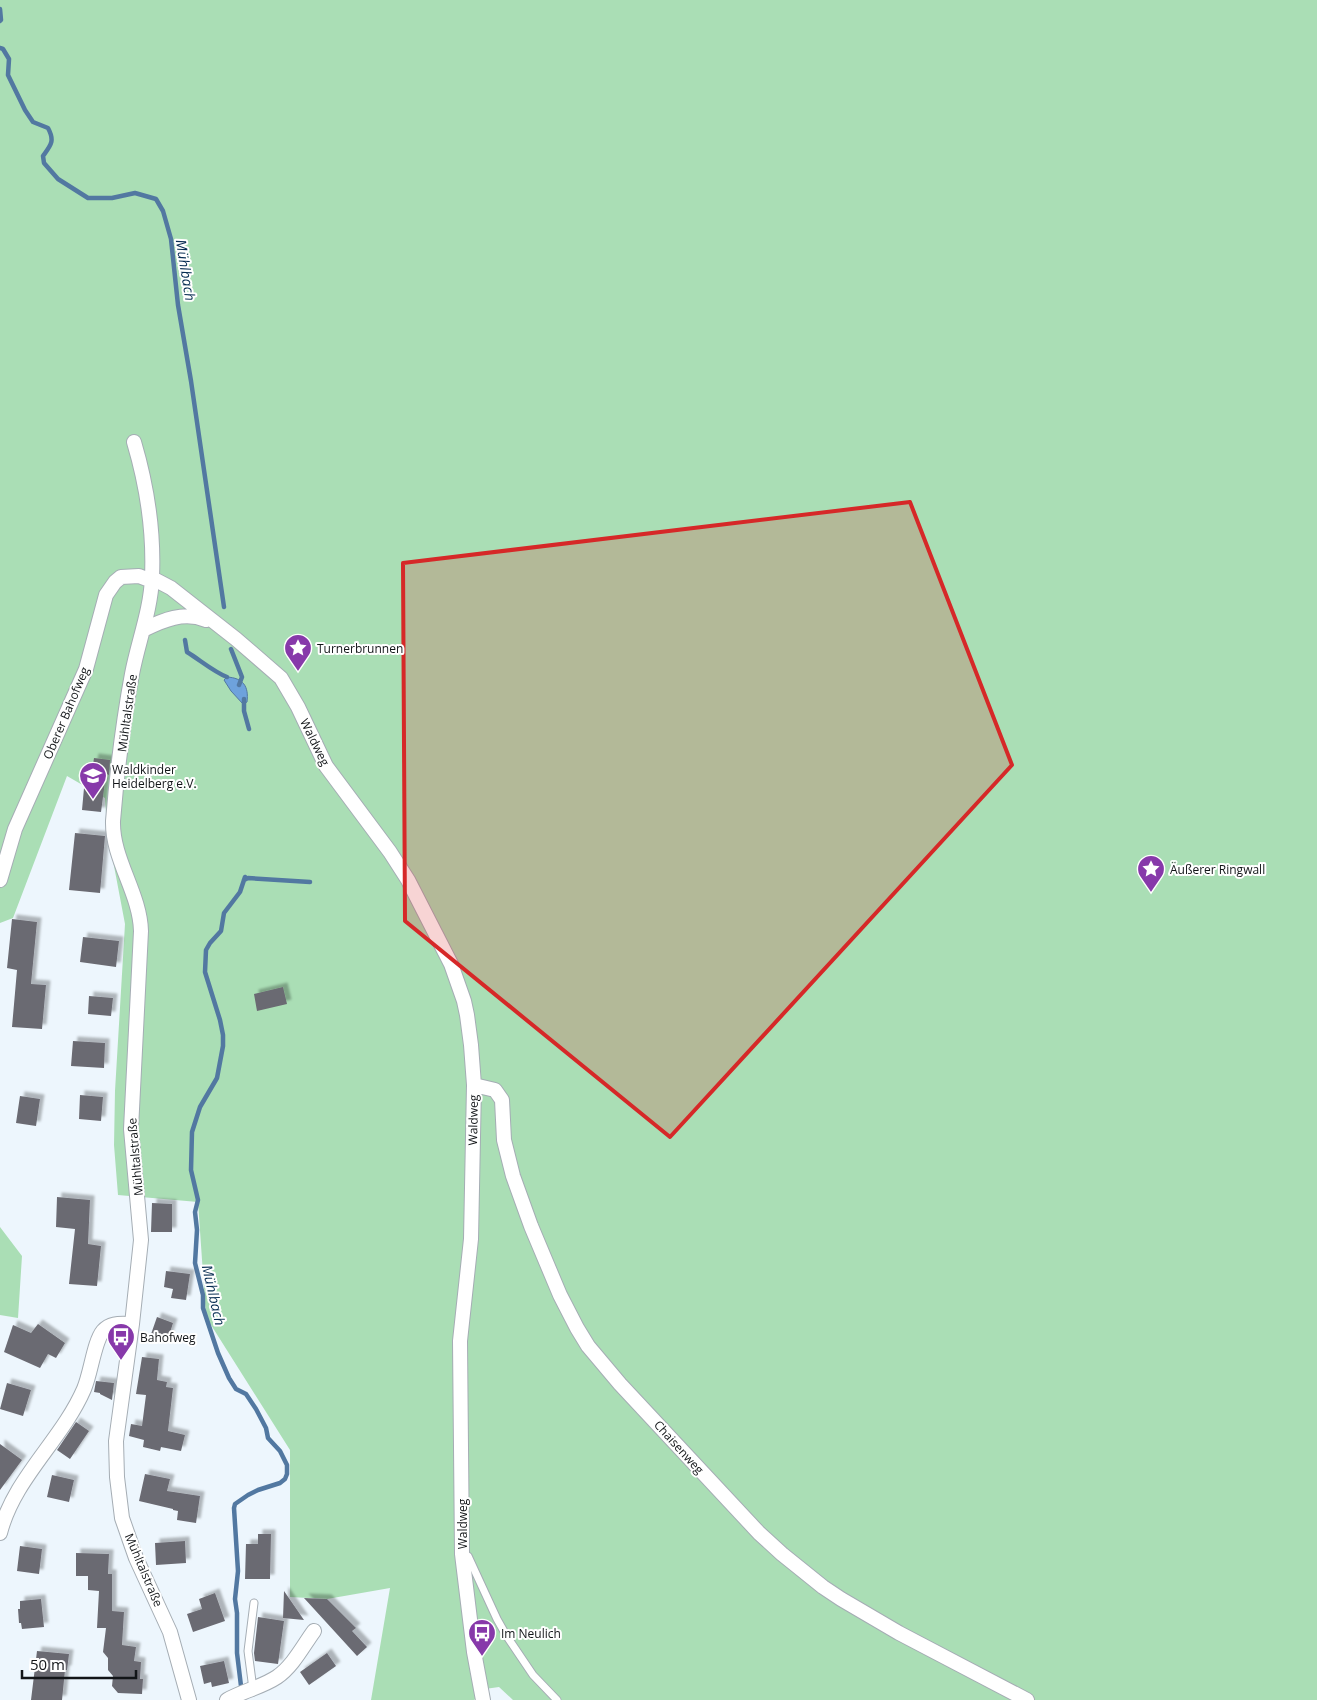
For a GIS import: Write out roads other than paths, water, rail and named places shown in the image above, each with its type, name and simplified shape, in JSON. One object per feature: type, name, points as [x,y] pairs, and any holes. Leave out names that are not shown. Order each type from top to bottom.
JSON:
[{"type":"street","points":[[134,442],[146,488],[152,579]]},
{"type":"street","name":"Oberer Bahofweg","points":[[0,880],[15,829],[86,669],[106,595],[115,582],[121,578],[139,576],[152,579]]},
{"type":"street","name":"Waldweg","points":[[152,579],[170,588],[281,678],[298,707],[326,766],[390,852],[412,887],[446,953],[458,983],[467,1015],[474,1085],[471,1239],[460,1341],[462,1554],[474,1652],[483,1700]]},
{"type":"street","name":"Mühltalstraße","points":[[152,579],[128,698],[113,827],[117,848],[138,911],[141,931],[131,1129],[140,1240],[132,1324],[116,1441],[117,1477],[122,1518],[136,1558],[170,1632],[189,1700]]},
{"type":"street","name":"Waldweg","points":[[143,630],[160,621],[177,617],[192,616],[211,622]]},
{"type":"street","name":"Chaisenweg","points":[[474,1085],[492,1089],[500,1096],[503,1105],[506,1148],[513,1176],[531,1226],[560,1295],[577,1328],[588,1346],[620,1384],[759,1533],[823,1588],[899,1633],[1027,1700]]},
{"type":"street","points":[[0,1533],[12,1501],[80,1398],[103,1332],[109,1326],[117,1323],[132,1324]]},
{"type":"street","points":[[227,1700],[253,1689],[282,1673],[314,1631]]},
{"type":"lane","points":[[462,1554],[468,1556],[497,1619],[522,1660],[539,1683],[558,1700]]},
{"type":"lane","points":[[253,1689],[248,1651],[254,1603]]},
{"type":"water","points":[[227,677],[237,679],[244,684],[247,691],[247,702],[243,704],[231,691],[224,680]]},
{"type":"waterway","points":[[0,9],[0,21]]},
{"type":"waterway","name":"Mühlbach","points":[[0,48],[3,49],[9,59],[8,75],[25,110],[33,122],[48,128],[50,132],[52,140],[43,156],[44,163],[58,179],[88,198],[112,198],[135,193],[156,199],[163,211],[171,239],[178,305],[224,607]]},
{"type":"waterway","points":[[185,640],[187,652],[227,677]]},
{"type":"waterway","name":"Mühlbach","points":[[231,649],[242,677],[239,685]]},
{"type":"waterway","name":"Mühlbach","points":[[244,699],[244,711],[249,729]]},
{"type":"waterway","name":"Mühlbach","points":[[241,1686],[237,1653],[235,1599],[238,1571],[234,1508],[235,1504],[248,1495],[280,1483],[285,1479],[287,1465],[280,1451],[268,1438],[266,1428],[256,1409],[246,1394],[236,1389],[229,1378],[218,1353],[203,1308],[203,1295],[195,1263],[197,1230],[195,1212],[198,1200],[191,1170],[192,1132],[200,1107],[217,1078],[223,1046],[220,1020],[205,972],[206,950],[221,931],[224,913],[240,892],[245,877]]},
{"type":"waterway","points":[[244,880],[248,878],[310,882]]},
{"type":"place","name":"Turnerbrunnen","points":[[298,672]]},
{"type":"place","name":"Waldkinder Heidelberg e.V.","points":[[93,800]]},
{"type":"place","name":"Äußerer Ringwall","points":[[1151,893]]},
{"type":"place","name":"Bahofweg","points":[[121,1361]]},
{"type":"place","name":"Im Neulich","points":[[482,1657]]}]
